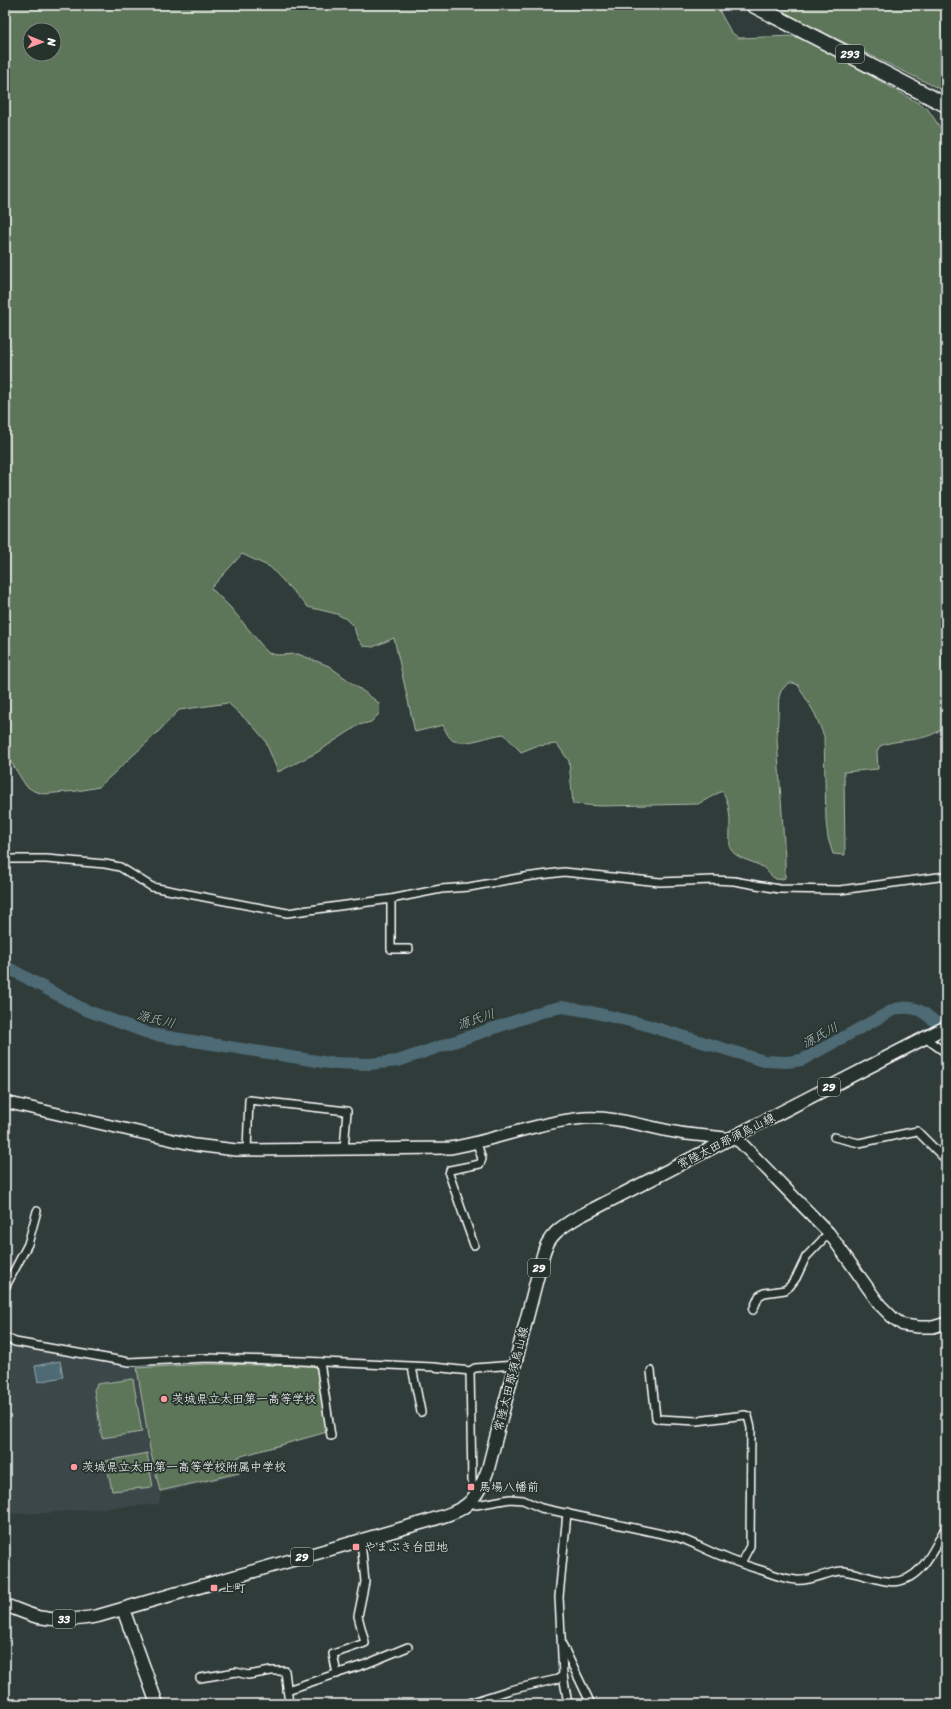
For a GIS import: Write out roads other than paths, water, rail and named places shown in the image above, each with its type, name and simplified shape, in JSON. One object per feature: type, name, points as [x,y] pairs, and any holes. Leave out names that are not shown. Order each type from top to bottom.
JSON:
[{"type":"highway","name":"293","points":[[753,5],[946,105]]},
{"type":"main road","name":"常陸太田那須烏山線","points":[[124,1609],[454,1513],[473,1499],[482,1486],[488,1469],[545,1247],[552,1236],[564,1225],[578,1217],[946,1027]]},
{"type":"main road","name":"33","points":[[5,1605],[37,1617],[66,1620],[90,1618],[124,1609]]},
{"type":"main road","points":[[124,1609],[157,1704]]},
{"type":"street","points":[[5,858],[46,859],[105,864],[120,868],[152,887],[287,913],[299,910],[391,899],[442,889],[469,887],[525,876],[564,872],[660,882],[713,880],[779,889],[840,890],[946,876]]},
{"type":"street","points":[[391,899],[391,949],[409,949]]},
{"type":"street","points":[[927,1037],[946,1053]]},
{"type":"street","points":[[247,1150],[249,1100],[347,1111],[344,1149]]},
{"type":"street","points":[[5,1102],[195,1145],[247,1150],[450,1148],[477,1143],[556,1122],[586,1118],[616,1119],[679,1133],[739,1141],[829,1233],[880,1305],[894,1318],[903,1325],[919,1328],[933,1327],[946,1323]]},
{"type":"street","points":[[834,1137],[859,1143],[917,1131],[946,1160]]},
{"type":"street","points":[[474,1245],[449,1174],[450,1170],[480,1164],[482,1159],[477,1143]]},
{"type":"street","points":[[5,1288],[28,1244],[38,1211]]},
{"type":"street","points":[[753,1310],[759,1296],[764,1293],[785,1290],[790,1286],[796,1278],[806,1257],[829,1233]]},
{"type":"street","points":[[5,1337],[15,1342],[129,1362],[207,1358],[320,1362],[470,1372],[475,1368],[514,1365]]},
{"type":"street","points":[[320,1362],[331,1436]]},
{"type":"street","points":[[412,1367],[421,1412]]},
{"type":"street","points":[[651,1371],[656,1418],[697,1421],[745,1415],[748,1416],[751,1428],[750,1546],[740,1563]]},
{"type":"street","points":[[470,1372],[472,1482],[473,1499],[476,1505],[510,1499],[523,1500],[541,1508],[676,1536],[740,1563],[796,1580],[807,1581],[843,1571],[887,1581],[898,1581],[909,1577],[920,1569],[928,1560],[946,1526]]},
{"type":"street","points":[[567,1513],[559,1597],[563,1675],[568,1704]]},
{"type":"street","points":[[337,1674],[333,1654],[365,1643],[358,1616],[365,1582],[361,1540]]},
{"type":"street","points":[[561,1642],[591,1704]]},
{"type":"street","points":[[287,1690],[337,1674],[408,1647]]},
{"type":"street","points":[[200,1678],[236,1672],[248,1675],[271,1671],[285,1671],[289,1704]]},
{"type":"street","points":[[466,1704],[510,1690],[558,1679],[563,1675]]},
{"type":"water","points":[[60,1361],[63,1377],[38,1382],[35,1366]]},
{"type":"waterway","name":"源氏川","points":[[5,966],[83,1009],[150,1034],[329,1063],[369,1064],[398,1061],[547,1010],[562,1007],[587,1011],[643,1024],[764,1061],[787,1062],[802,1060],[895,1009],[911,1008],[918,1010],[924,1013],[946,1032]]},
{"type":"place","name":"茨城県立太田第一高等学校","points":[[164,1399]]},
{"type":"place","name":"茨城県立太田第一高等学校附属中学校","points":[[74,1467]]},
{"type":"place","name":"馬場八幡前","points":[[471,1487]]},
{"type":"place","name":"やまぶき台団地","points":[[356,1547]]},
{"type":"place","name":"上町","points":[[214,1588]]}]
